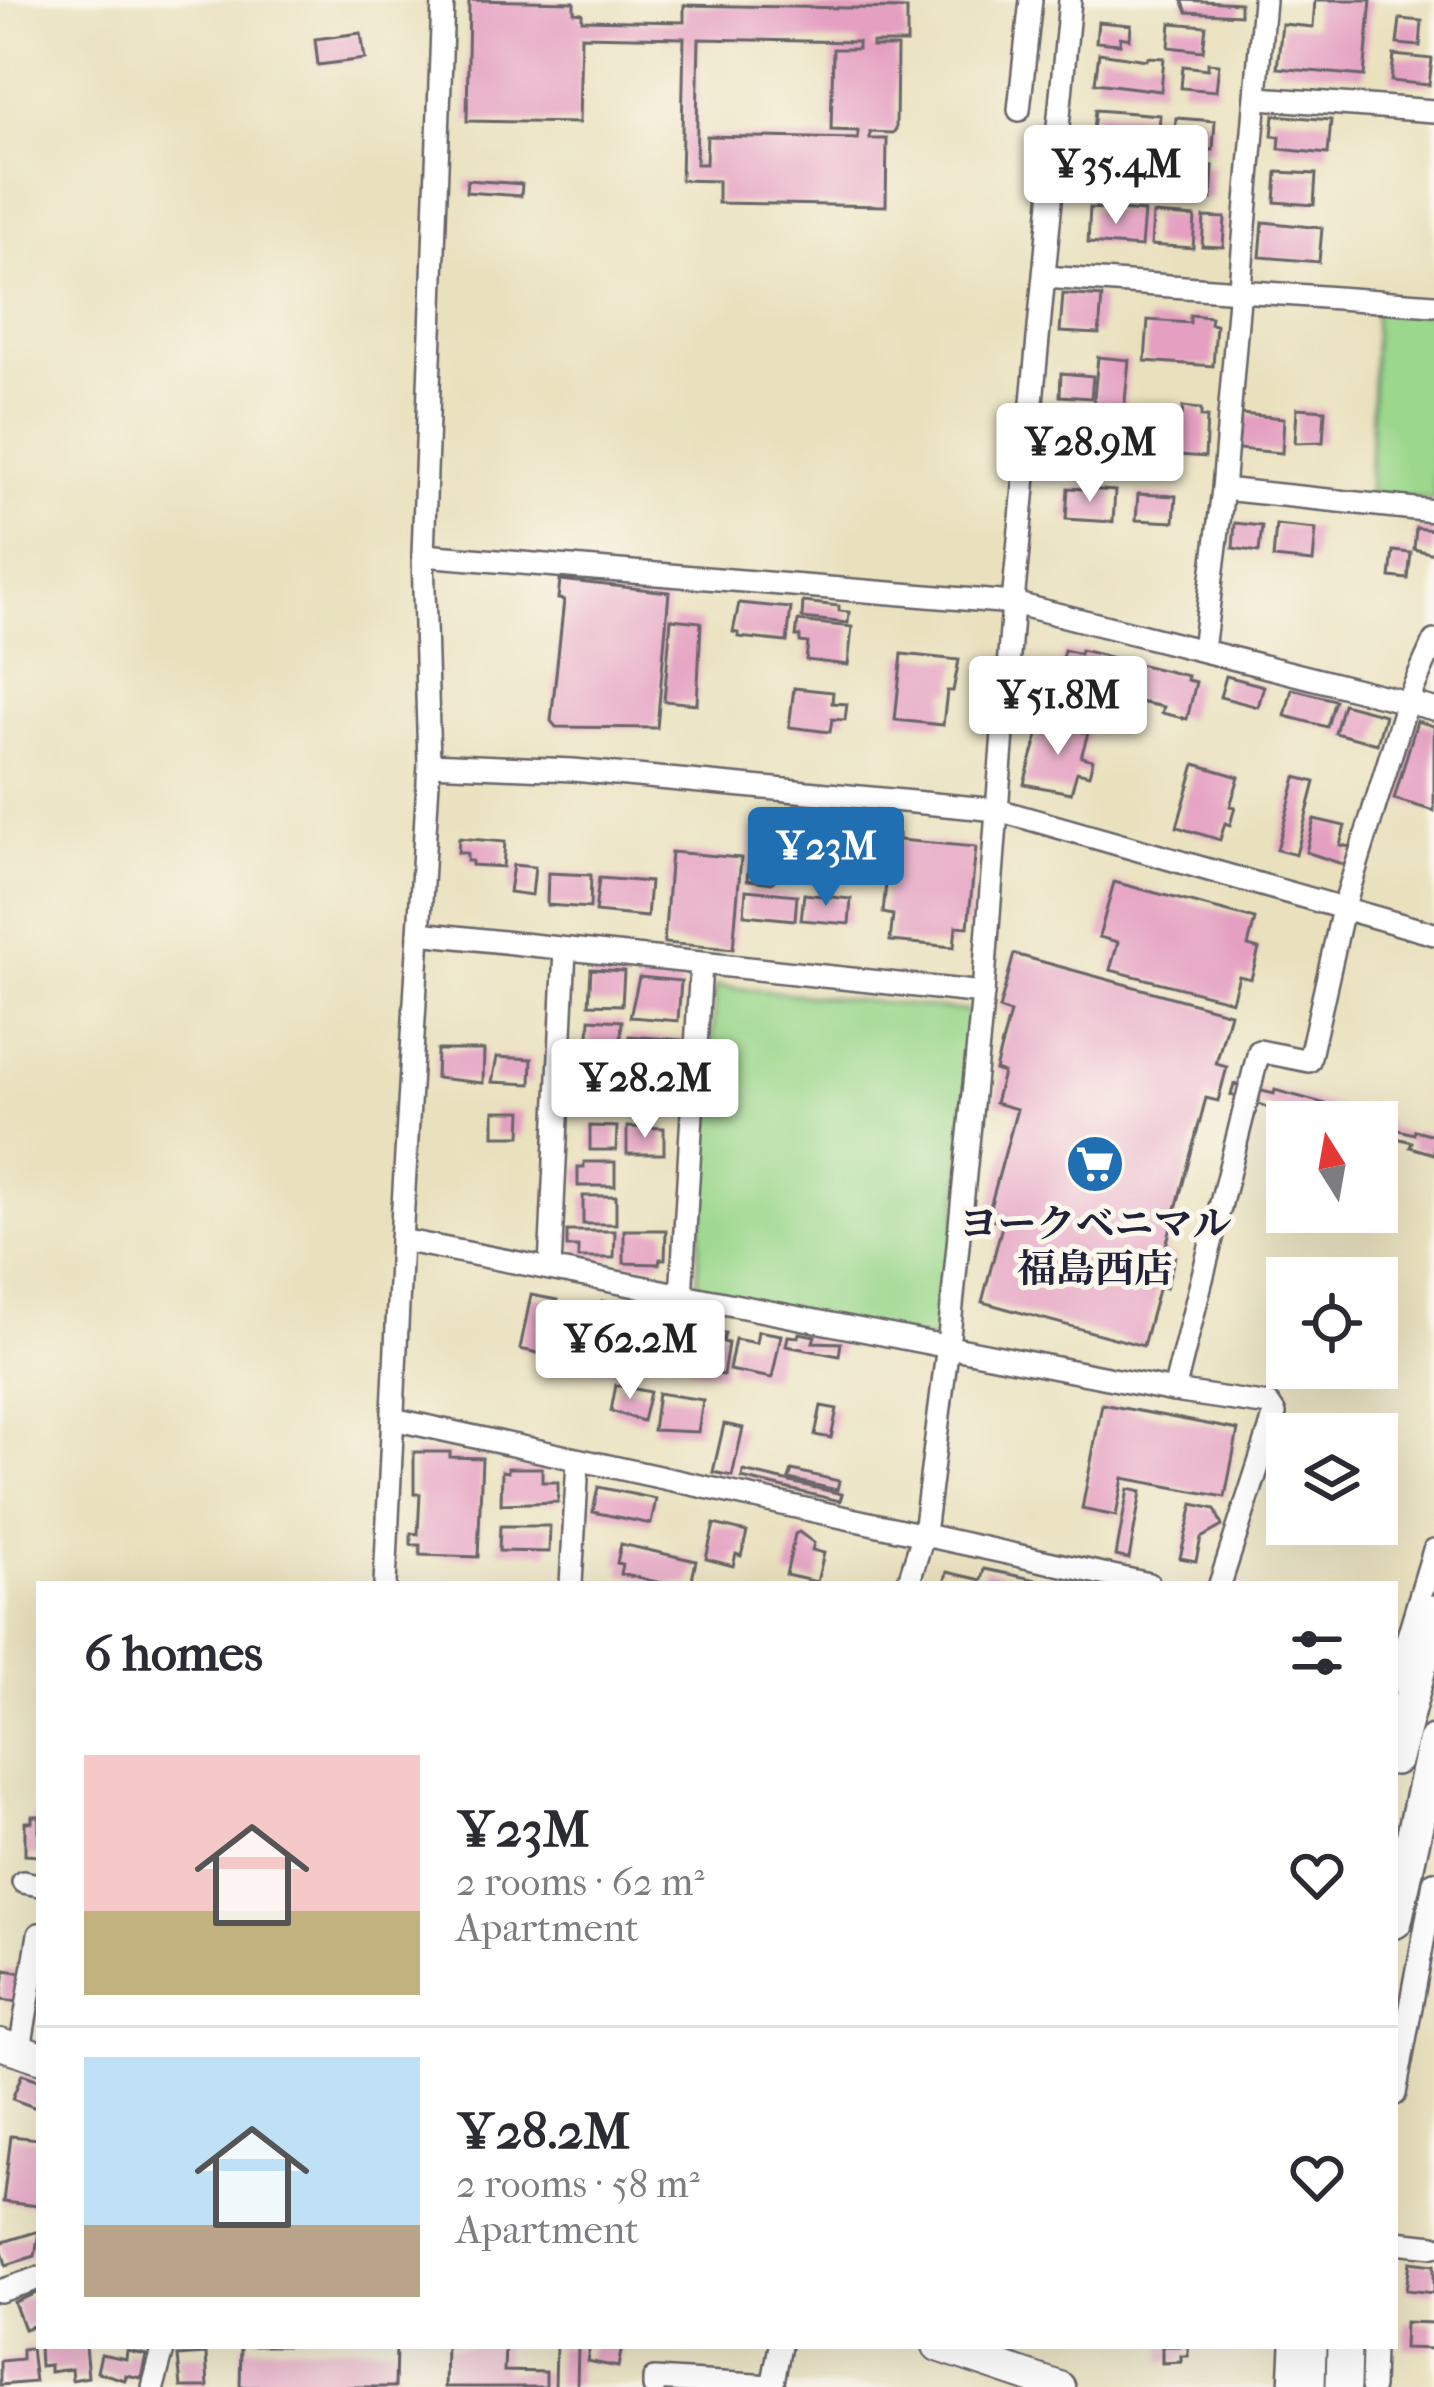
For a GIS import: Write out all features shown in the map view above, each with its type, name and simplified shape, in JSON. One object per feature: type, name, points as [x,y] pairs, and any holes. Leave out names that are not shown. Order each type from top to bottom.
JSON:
[{"type":"highway","points":[[1398,1747],[1434,1612]]},
{"type":"highway","points":[[1398,1907],[1434,1742]]},
{"type":"highway","points":[[1308,2387],[1309,2349]]},
{"type":"highway","points":[[1343,2387],[1344,2349]]},
{"type":"main road","points":[[958,2349],[990,2354],[1060,2387]]},
{"type":"street","points":[[385,1581],[429,764],[423,556],[443,0]]},
{"type":"street","points":[[1019,110],[1031,0]]},
{"type":"street","points":[[909,1581],[924,1533],[948,1346],[1070,0]]},
{"type":"street","points":[[1203,650],[1223,489],[1264,0]]},
{"type":"street","points":[[1259,98],[1434,111]]},
{"type":"street","points":[[1046,277],[1434,305]]},
{"type":"street","points":[[1223,489],[1434,511]]},
{"type":"street","points":[[423,556],[1013,603],[1434,709]]},
{"type":"street","points":[[1174,1391],[1259,1051],[1309,1061],[1343,909],[1407,702],[1434,641]]},
{"type":"street","points":[[429,764],[573,770],[998,810],[1434,934]]},
{"type":"street","points":[[419,933],[983,993]]},
{"type":"street","points":[[550,1268],[565,949]]},
{"type":"street","points":[[681,1297],[701,964]]},
{"type":"street","points":[[400,1240],[1174,1391],[1269,1405],[1275,1414],[1221,1581]]},
{"type":"street","points":[[393,1419],[1136,1581]]},
{"type":"street","points":[[571,1581],[578,1461]]},
{"type":"street","points":[[1400,1642],[1434,1550]]},
{"type":"street","points":[[1398,2081],[1427,1956],[1434,1882]]},
{"type":"street","points":[[20,2050],[36,1952]]},
{"type":"street","points":[[1398,2242],[1434,2246]]},
{"type":"street","points":[[0,2291],[36,2279]]},
{"type":"street","points":[[153,2387],[163,2349]]},
{"type":"street","points":[[654,2387],[654,2379],[772,2386],[779,2349]]},
{"type":"street","points":[[1290,2387],[1292,2349]]},
{"type":"street","points":[[1372,2387],[1373,2349]]},
{"type":"green space","points":[[1375,308],[1434,313],[1434,500],[1369,493]]},
{"type":"green space","points":[[716,986],[975,1012],[945,1343],[696,1298]]},
{"type":"building","points":[[469,0],[574,2],[574,12],[582,13],[582,20],[684,22],[684,5],[907,9],[907,43],[872,43],[872,47],[897,47],[896,129],[893,133],[870,132],[870,139],[887,139],[886,206],[718,203],[718,181],[681,180],[684,38],[581,36],[579,123],[467,121]],"holes":[[[699,39],[858,42],[858,49],[833,49],[831,130],[858,131],[858,139],[707,136],[706,164],[696,164]]]},
{"type":"building","points":[[1182,0],[1240,3],[1240,15],[1187,12]]},
{"type":"building","points":[[1315,0],[1371,0],[1364,76],[1277,68],[1282,24],[1313,27]]},
{"type":"building","points":[[1400,19],[1422,21],[1420,46],[1397,44]]},
{"type":"building","points":[[1098,22],[1131,25],[1130,39],[1120,37],[1120,44],[1096,42]]},
{"type":"building","points":[[1171,23],[1206,26],[1203,51],[1169,47]]},
{"type":"building","points":[[361,33],[365,59],[318,65],[315,39]]},
{"type":"building","points":[[1099,53],[1164,58],[1161,91],[1095,83]]},
{"type":"building","points":[[1394,55],[1432,59],[1429,85],[1391,81]]},
{"type":"building","points":[[1208,63],[1219,64],[1216,91],[1181,88],[1183,66],[1208,69]]},
{"type":"building","points":[[1095,110],[1160,115],[1158,145],[1092,141]]},
{"type":"building","points":[[1274,115],[1331,120],[1328,154],[1279,149],[1280,137],[1272,136]]},
{"type":"building","points":[[1176,118],[1215,121],[1213,150],[1174,147]]},
{"type":"building","points":[[1091,158],[1153,162],[1151,193],[1089,189]]},
{"type":"building","points":[[1170,163],[1213,166],[1211,199],[1168,197]]},
{"type":"building","points":[[1277,172],[1316,174],[1314,205],[1275,202]]},
{"type":"building","points":[[467,180],[522,184],[521,196],[466,192]]},
{"type":"building","points":[[1090,208],[1144,212],[1141,247],[1088,243]]},
{"type":"building","points":[[1153,214],[1195,217],[1193,248],[1151,245]]},
{"type":"building","points":[[1204,217],[1225,218],[1223,247],[1202,246]]},
{"type":"building","points":[[1263,222],[1322,228],[1319,262],[1260,257]]},
{"type":"building","points":[[1063,294],[1102,297],[1099,334],[1060,332]]},
{"type":"building","points":[[1190,315],[1211,317],[1210,324],[1216,325],[1213,366],[1145,361],[1148,320],[1190,323]]},
{"type":"building","points":[[1098,357],[1129,360],[1124,411],[1093,408]]},
{"type":"building","points":[[1061,373],[1093,376],[1091,398],[1060,396]]},
{"type":"building","points":[[1183,407],[1201,409],[1201,417],[1207,417],[1205,457],[1138,452],[1141,412],[1182,415]]},
{"type":"building","points":[[1297,408],[1325,410],[1323,442],[1295,443]]},
{"type":"building","points":[[1241,414],[1284,418],[1282,453],[1238,449]]},
{"type":"building","points":[[1068,488],[1115,491],[1113,522],[1066,519]]},
{"type":"building","points":[[1138,494],[1176,496],[1174,522],[1136,520]]},
{"type":"building","points":[[1235,523],[1262,526],[1259,552],[1233,548]]},
{"type":"building","points":[[1276,525],[1316,529],[1313,562],[1273,558]]},
{"type":"building","points":[[1416,528],[1434,530],[1434,554],[1414,549]]},
{"type":"building","points":[[1393,551],[1411,553],[1408,579],[1390,577]]},
{"type":"building","points":[[560,580],[669,592],[657,728],[556,727],[551,721],[564,600],[558,599]]},
{"type":"building","points":[[803,602],[839,606],[839,611],[849,612],[848,623],[802,618]]},
{"type":"building","points":[[739,603],[791,608],[787,642],[738,637],[733,632]]},
{"type":"building","points":[[671,619],[701,622],[697,704],[664,701]]},
{"type":"building","points":[[798,621],[852,627],[848,665],[806,660],[808,643],[796,636]]},
{"type":"building","points":[[1064,650],[1188,676],[1187,680],[1196,682],[1187,719],[1162,713],[1164,707],[1056,685]]},
{"type":"building","points":[[902,654],[959,660],[953,691],[947,691],[943,725],[895,720]]},
{"type":"building","points":[[1226,676],[1264,686],[1258,707],[1220,697]]},
{"type":"building","points":[[794,688],[833,692],[832,703],[847,704],[845,720],[832,719],[830,732],[789,727]]},
{"type":"building","points":[[1292,689],[1335,700],[1327,727],[1285,716]]},
{"type":"building","points":[[1343,704],[1385,715],[1377,744],[1335,733]]},
{"type":"building","points":[[1042,721],[1088,733],[1081,757],[1093,760],[1089,775],[1077,772],[1071,793],[1024,784]]},
{"type":"building","points":[[1417,721],[1434,726],[1434,811],[1394,799]]},
{"type":"building","points":[[1195,764],[1239,777],[1230,825],[1225,823],[1220,840],[1177,827]]},
{"type":"building","points":[[1296,777],[1315,782],[1296,855],[1277,850]]},
{"type":"building","points":[[1314,819],[1345,826],[1340,845],[1350,847],[1345,865],[1306,852]]},
{"type":"building","points":[[752,829],[797,833],[794,858],[772,883],[747,880]]},
{"type":"building","points":[[891,833],[899,834],[899,840],[976,847],[968,927],[956,926],[954,947],[890,941],[893,915],[883,913]]},
{"type":"building","points":[[459,838],[505,842],[503,867],[472,865],[467,853],[458,853]]},
{"type":"building","points":[[671,852],[741,858],[733,949],[664,943]]},
{"type":"building","points":[[513,865],[535,867],[532,895],[509,892]]},
{"type":"building","points":[[548,873],[591,875],[590,908],[547,905]]},
{"type":"building","points":[[599,878],[650,882],[647,917],[595,912]]},
{"type":"building","points":[[1114,882],[1255,919],[1248,946],[1259,949],[1251,979],[1239,976],[1232,1001],[1110,970],[1118,942],[1099,937]]},
{"type":"building","points":[[746,890],[797,895],[795,920],[744,915]]},
{"type":"building","points":[[804,894],[851,899],[849,924],[801,920]]},
{"type":"building","name":"ヨークベニマル 福島西店","points":[[1014,954],[1230,1013],[1216,1064],[1227,1067],[1218,1101],[1206,1098],[1164,1253],[1175,1256],[1166,1288],[1159,1286],[1143,1346],[982,1302],[1003,1222],[987,1218],[1017,1109],[995,1103],[1003,1073],[995,1070],[1010,1013],[999,1009]]},
{"type":"building","points":[[591,969],[624,971],[622,1005],[589,1004]]},
{"type":"building","points":[[639,977],[681,981],[678,1021],[630,1017]]},
{"type":"building","points":[[590,1019],[622,1021],[620,1055],[588,1054]]},
{"type":"building","points":[[629,1036],[681,1040],[679,1076],[627,1073]]},
{"type":"building","points":[[437,1050],[484,1050],[483,1083],[436,1078]]},
{"type":"building","points":[[497,1057],[532,1059],[531,1084],[492,1082]]},
{"type":"building","points":[[587,1069],[620,1070],[619,1105],[586,1104]]},
{"type":"building","points":[[1234,1084],[1315,1101],[1266,1101],[1266,1107],[1231,1095]]},
{"type":"building","points":[[494,1111],[522,1111],[521,1136],[494,1136]]},
{"type":"building","points":[[590,1126],[617,1127],[616,1150],[590,1150]]},
{"type":"building","points":[[627,1127],[664,1128],[664,1154],[627,1154]]},
{"type":"building","points":[[1398,1130],[1434,1135],[1434,1154],[1410,1147],[1412,1142],[1398,1138]]},
{"type":"building","points":[[584,1162],[615,1162],[615,1186],[578,1186],[578,1167],[584,1167]]},
{"type":"building","points":[[583,1196],[616,1196],[616,1224],[583,1224]]},
{"type":"building","points":[[624,1230],[666,1230],[665,1259],[659,1264],[624,1263]]},
{"type":"building","points":[[567,1231],[615,1231],[614,1258],[578,1258],[578,1247],[567,1247]]},
{"type":"building","points":[[531,1295],[557,1300],[555,1307],[560,1308],[551,1356],[520,1349]]},
{"type":"building","points":[[602,1301],[641,1307],[637,1330],[598,1324]]},
{"type":"building","points":[[671,1316],[685,1319],[683,1326],[689,1327],[682,1361],[650,1354],[657,1321],[669,1323]]},
{"type":"building","points":[[706,1330],[725,1333],[723,1375],[690,1369],[696,1338],[704,1339]]},
{"type":"building","points":[[758,1331],[781,1335],[772,1378],[729,1370],[735,1339],[756,1343]]},
{"type":"building","points":[[788,1336],[815,1336],[813,1342],[841,1343],[839,1356],[786,1346]]},
{"type":"building","points":[[595,1339],[635,1346],[630,1375],[590,1367]]},
{"type":"building","points":[[616,1385],[650,1392],[643,1421],[611,1411]]},
{"type":"building","points":[[658,1393],[703,1400],[698,1432],[653,1430]]},
{"type":"building","points":[[1102,1404],[1238,1430],[1225,1497],[1123,1478],[1116,1516],[1082,1509]]},
{"type":"building","points":[[821,1406],[837,1409],[831,1438],[815,1435]]},
{"type":"building","points":[[724,1424],[743,1428],[732,1476],[713,1472]]},
{"type":"building","points":[[414,1452],[482,1458],[478,1557],[420,1555],[420,1545],[411,1545],[411,1533],[418,1534],[420,1494],[414,1494]]},
{"type":"building","points":[[542,1468],[542,1482],[558,1482],[558,1502],[501,1504],[502,1471]]},
{"type":"building","points":[[792,1470],[839,1481],[837,1490],[789,1479]]},
{"type":"building","points":[[743,1471],[842,1494],[840,1501],[742,1478]]},
{"type":"building","points":[[598,1487],[656,1499],[651,1524],[593,1512]]},
{"type":"building","points":[[1128,1489],[1141,1492],[1129,1559],[1116,1556]]},
{"type":"building","points":[[1193,1504],[1215,1509],[1222,1526],[1201,1538],[1196,1561],[1180,1558]]},
{"type":"building","points":[[714,1524],[747,1532],[733,1566],[706,1559]]},
{"type":"building","points":[[500,1526],[550,1526],[549,1552],[499,1551]]},
{"type":"building","points":[[795,1534],[814,1543],[812,1550],[824,1553],[817,1581],[786,1575]]},
{"type":"building","points":[[621,1544],[696,1561],[692,1581],[653,1581],[620,1574],[622,1564],[617,1563]]},
{"type":"building","points":[[984,1569],[1037,1580],[945,1581],[947,1572],[981,1580]]},
{"type":"building","points":[[36,1816],[36,1856],[25,1855],[25,1822]]},
{"type":"building","points":[[5,1970],[23,1973],[18,2002],[1,2000]]},
{"type":"building","points":[[22,2074],[36,2079],[36,2108],[12,2099]]},
{"type":"building","points":[[11,2136],[36,2139],[36,2206],[3,2202]]},
{"type":"building","points":[[36,2232],[35,2256],[6,2265],[0,2243]]},
{"type":"building","points":[[1410,2262],[1434,2265],[1434,2293],[1406,2290]]},
{"type":"building","points":[[36,2293],[36,2325],[24,2329],[14,2302]]},
{"type":"building","points":[[1405,2322],[1434,2323],[1434,2349],[1404,2348]]},
{"type":"building","points":[[31,2348],[35,2382],[0,2385],[0,2361],[22,2359],[22,2349]]},
{"type":"building","points":[[39,2349],[85,2349],[88,2377],[72,2380],[71,2369],[50,2372],[50,2365],[40,2366]]},
{"type":"building","points":[[241,2349],[396,2349],[395,2387],[240,2387]]},
{"type":"building","points":[[446,2349],[505,2349],[504,2371],[546,2372],[546,2387],[445,2387]]},
{"type":"building","points":[[556,2349],[578,2349],[577,2387],[555,2387]]},
{"type":"building","points":[[589,2349],[621,2349],[618,2367],[587,2361]]},
{"type":"building","points":[[1162,2349],[1188,2349],[1181,2362],[1162,2363]]},
{"type":"building","points":[[127,2351],[146,2355],[141,2378],[126,2375],[125,2380],[97,2372],[101,2354],[126,2359]]},
{"type":"building","points":[[206,2354],[208,2387],[181,2387],[178,2356]]},
{"type":"place","name":"ヨークベニマル 福島西店","points":[[1095,1164]]}]
